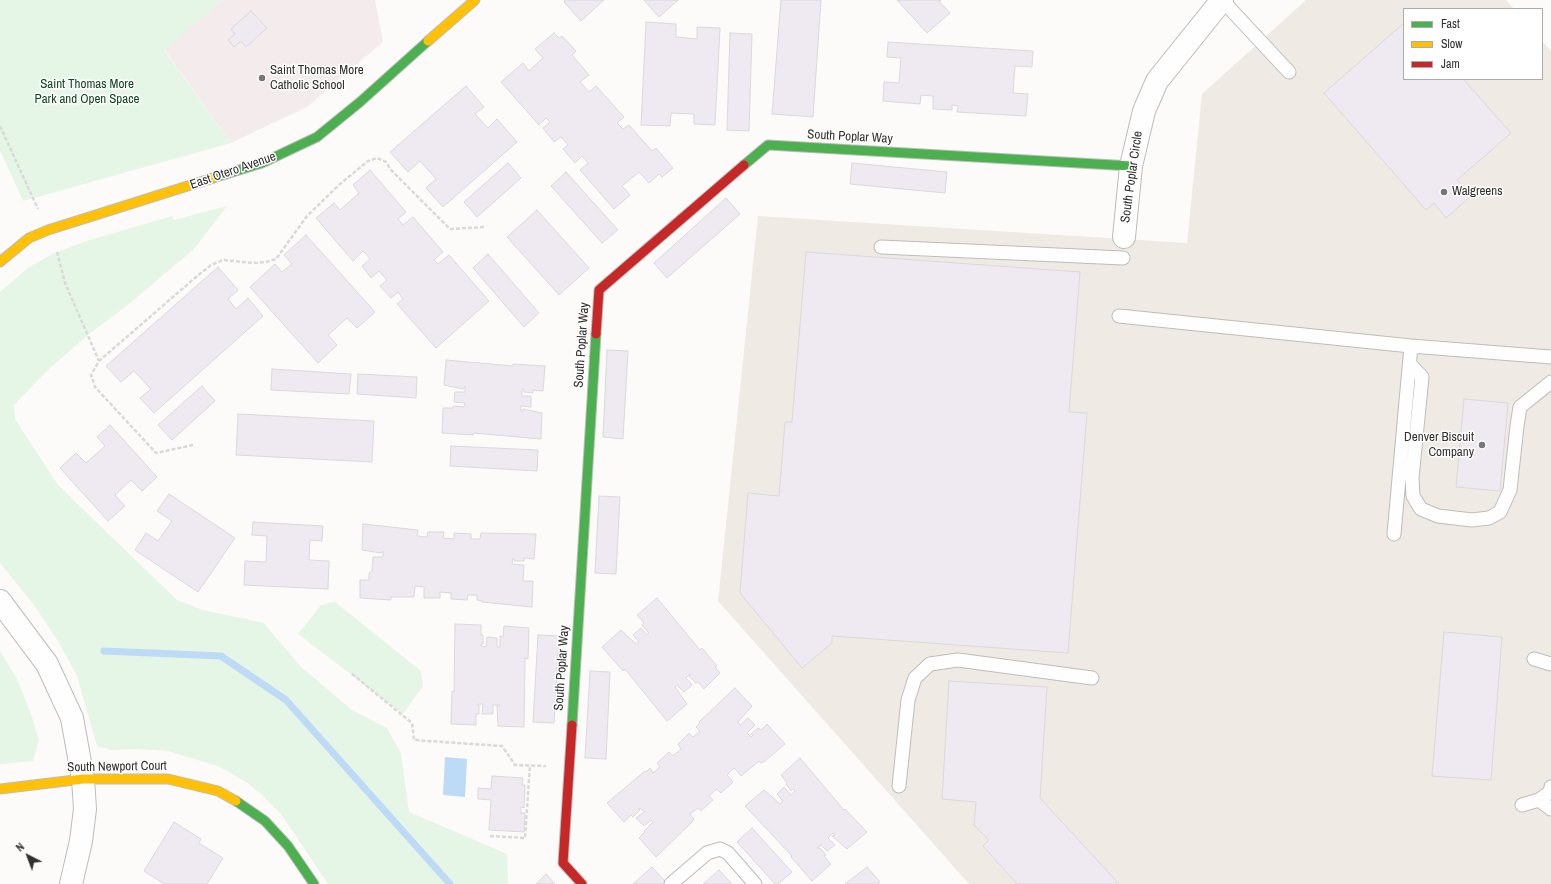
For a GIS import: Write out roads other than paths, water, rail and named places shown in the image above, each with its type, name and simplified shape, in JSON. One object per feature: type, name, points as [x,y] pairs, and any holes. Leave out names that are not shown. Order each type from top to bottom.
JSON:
[{"type":"street","name":"East Otero Avenue","points":[[0,262],[29,238],[48,230],[262,163],[316,137],[360,102],[475,0]]},
{"type":"street","name":"South Poplar Circle","points":[[1124,248],[1132,166],[1144,111],[1157,81],[1222,0]]},
{"type":"street","name":"South Poplar Way","points":[[582,884],[563,863],[599,290],[768,145],[1132,166]]},
{"type":"street","points":[[0,601],[47,664],[72,718],[83,779],[85,809],[82,841],[71,884]]},
{"type":"street","name":"South Newport Court","points":[[0,789],[83,779],[168,779],[218,791],[246,807],[266,822],[288,846],[314,884]]},
{"type":"lane","points":[[1222,0],[1289,72]]},
{"type":"lane","points":[[881,247],[1124,248]]},
{"type":"lane","points":[[1119,316],[1411,346],[1551,358]]},
{"type":"lane","points":[[1394,534],[1411,346]]},
{"type":"lane","points":[[1410,364],[1422,377],[1412,478],[1413,496],[1421,509],[1438,516],[1472,520],[1489,518],[1500,512],[1510,490],[1516,426],[1520,407],[1551,382]]},
{"type":"lane","points":[[1534,659],[1551,664]]},
{"type":"lane","points":[[899,786],[908,700],[915,678],[930,664],[958,660],[1092,678]]},
{"type":"lane","points":[[1522,805],[1539,800],[1550,792],[1551,788]]},
{"type":"lane","points":[[1539,800],[1551,809]]},
{"type":"lane","points":[[671,884],[707,853],[720,849],[728,853],[755,884]]},
{"type":"water","points":[[445,757],[467,759],[465,797],[443,795]]},
{"type":"waterway","points":[[104,651],[221,656],[286,700],[450,884]]},
{"type":"place","name":"Saint Thomas More Catholic School","points":[[262,78]]},
{"type":"place","name":"Walgreens","points":[[1444,192]]},
{"type":"place","name":"Denver Biscuit Company","points":[[1482,445]]},
{"type":"park label","name":"Saint Thomas More Park and Open Space","points":[[87,92]]}]
